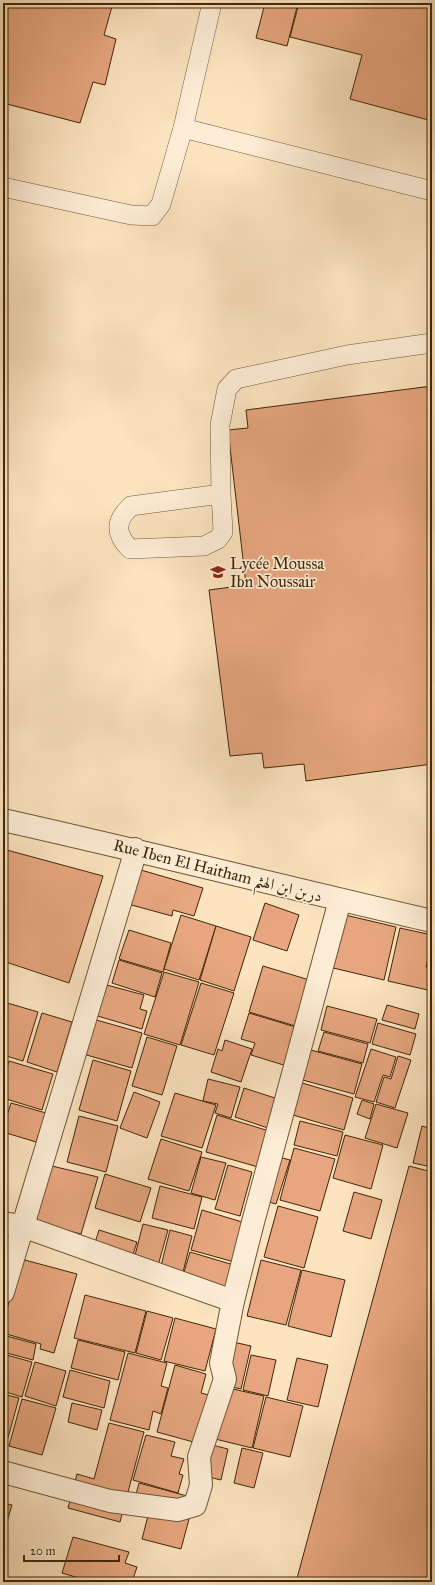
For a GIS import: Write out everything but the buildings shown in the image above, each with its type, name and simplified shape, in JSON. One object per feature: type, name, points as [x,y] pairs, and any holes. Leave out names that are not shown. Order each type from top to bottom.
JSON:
[{"type":"street","name":"Rue Iben El Haitham دربن ابن الهثم","points":[[3,820],[135,849],[340,900],[432,921]]},
{"type":"street","points":[[3,1292],[13,1224],[134,857],[135,849]]},
{"type":"street","points":[[3,1472],[110,1500],[178,1510],[195,1505],[201,1484],[199,1457],[226,1379],[221,1363],[233,1301],[340,900]]},
{"type":"street","points":[[13,1224],[233,1301]]},
{"type":"lane","points":[[3,187],[131,215],[152,216],[161,204],[183,128],[212,3]]},
{"type":"lane","points":[[183,128],[432,190]]},
{"type":"lane","points":[[221,494],[131,506],[122,515],[118,526],[123,542],[130,549],[204,546],[218,540],[223,532],[220,425],[227,389],[236,379],[347,355],[432,343]]},
{"type":"place","name":"Lycée Moussa Ibn Noussair","points":[[218,572]]}]
